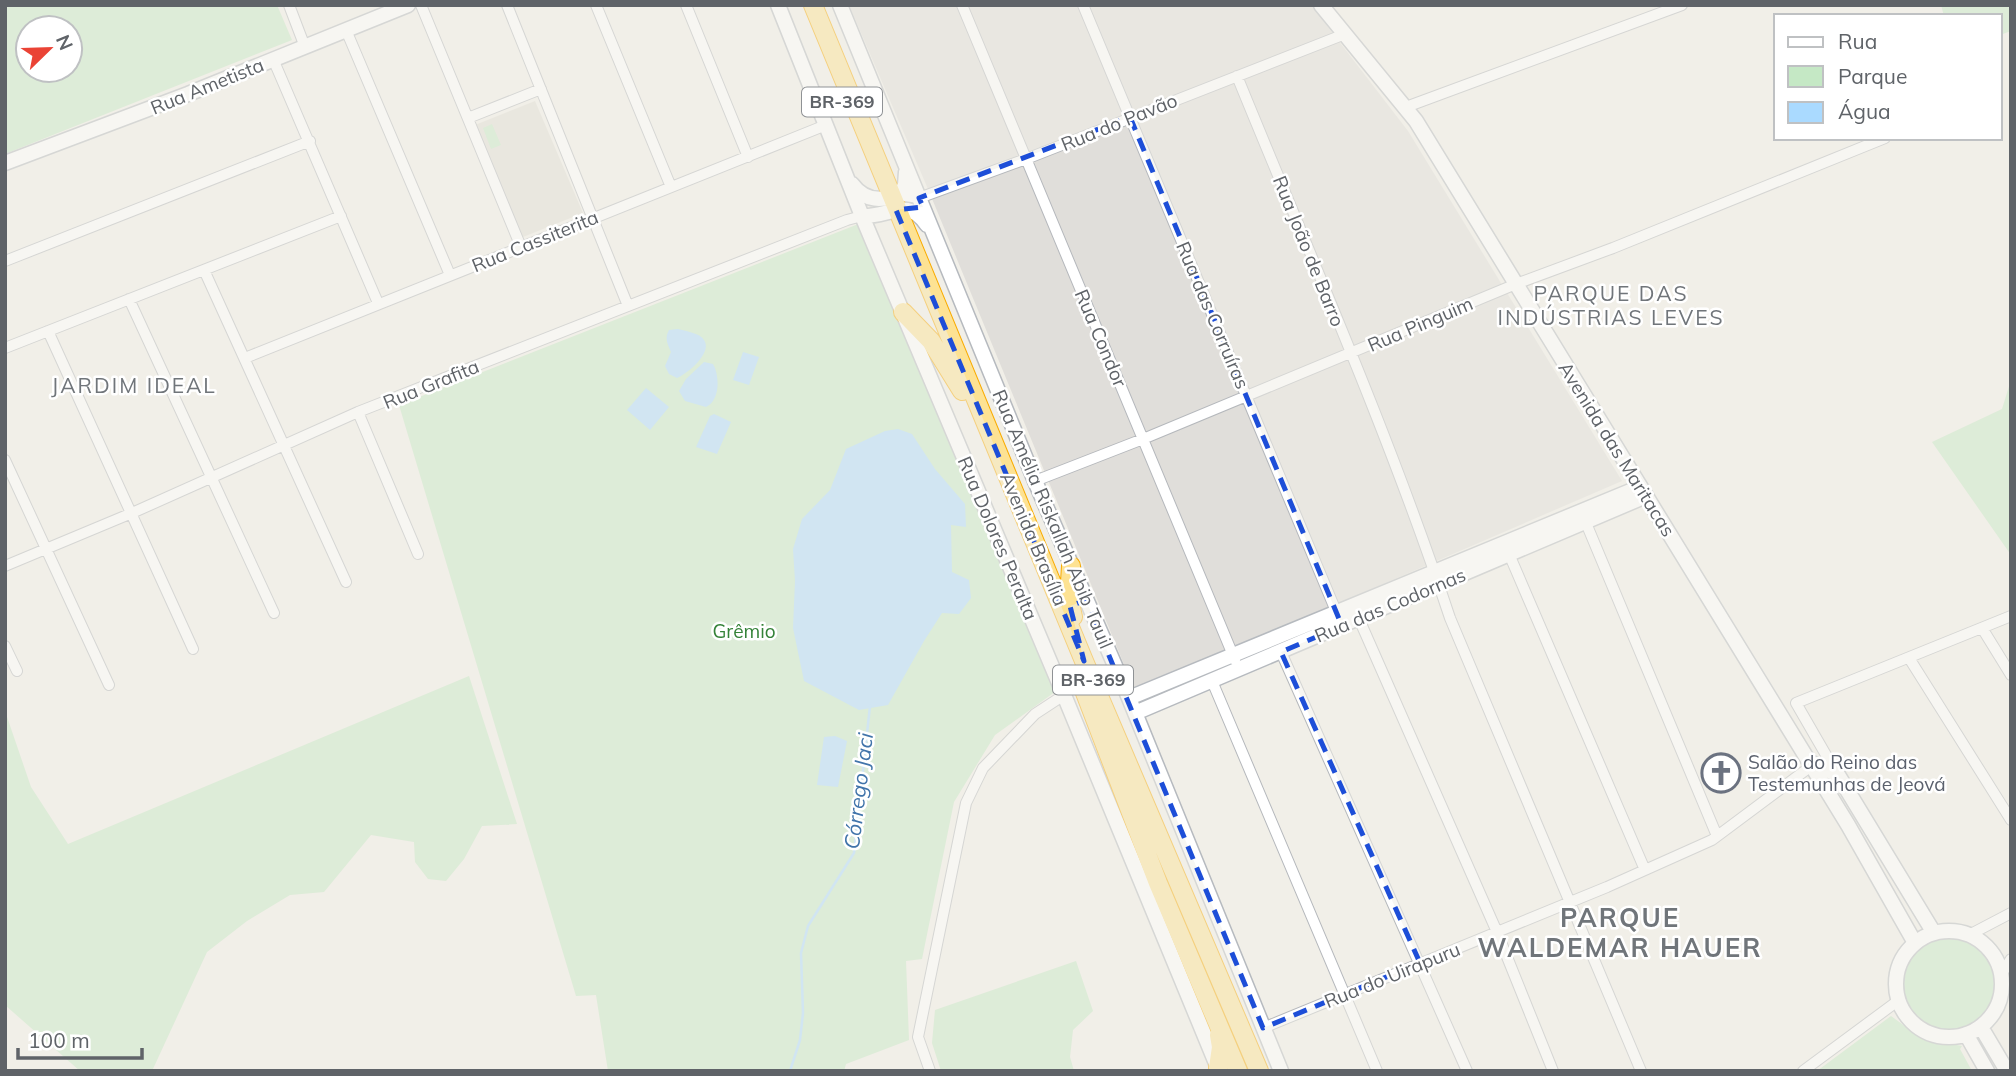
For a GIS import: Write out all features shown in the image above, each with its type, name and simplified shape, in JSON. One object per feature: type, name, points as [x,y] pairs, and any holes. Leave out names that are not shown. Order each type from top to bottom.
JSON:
[{"type":"highway","name":"Avenida Brasília","points":[[802,5],[1259,1071]]},
{"type":"highway","name":"Avenida Brasília","points":[[813,5],[961,391],[1079,678],[1158,883],[1238,1071]]},
{"type":"highway","points":[[903,312],[932,341],[961,391]]},
{"type":"highway","points":[[1071,566],[1069,599],[1084,661]]},
{"type":"highway","points":[[1211,1004],[1221,1047],[1219,1070]]},
{"type":"street","points":[[289,5],[305,47]]},
{"type":"street","name":"Rua Ametista","points":[[5,163],[408,5]]},
{"type":"street","points":[[421,5],[521,247]]},
{"type":"street","points":[[507,5],[628,306]]},
{"type":"street","points":[[596,5],[671,187]]},
{"type":"street","points":[[686,5],[748,158]]},
{"type":"street","name":"Rua Dolores Peralta","points":[[778,5],[862,216],[1219,1070]]},
{"type":"street","name":"Rua Amélia Riskallah Abib Tauil","points":[[840,5],[906,171],[1129,698],[1281,1071]]},
{"type":"street","name":"Rua Condor","points":[[962,5],[1239,670]]},
{"type":"street","name":"Rua das Corruíras","points":[[1083,5],[1340,619]]},
{"type":"street","name":"Avenida das Maritacas","points":[[1321,5],[1406,107],[1811,763],[1915,943]]},
{"type":"street","points":[[1406,107],[1682,5]]},
{"type":"street","points":[[346,30],[450,275]]},
{"type":"street","name":"Rua do Pavão","points":[[890,205],[919,198],[1026,159],[1345,34]]},
{"type":"street","points":[[273,60],[378,303]]},
{"type":"street","name":"Rua João de Barro","points":[[1237,76],[1350,353],[1437,577],[1450,618],[1641,1071]]},
{"type":"street","points":[[468,118],[541,89]]},
{"type":"street","name":"Rua Cassiterita","points":[[245,358],[826,125]]},
{"type":"street","name":"Rua Pinguim","points":[[1035,481],[1516,284],[1613,248],[1880,140]]},
{"type":"street","points":[[5,261],[310,141]]},
{"type":"street","points":[[875,243],[875,225],[905,185],[906,171]]},
{"type":"street","points":[[846,174],[856,189],[866,197],[917,213],[934,235]]},
{"type":"street","points":[[862,216],[890,205]]},
{"type":"street","points":[[5,348],[341,216]]},
{"type":"street","name":"Rua Grafita","points":[[5,566],[132,513],[358,412],[862,216]]},
{"type":"street","points":[[204,270],[346,582]]},
{"type":"street","points":[[129,299],[274,613]]},
{"type":"street","points":[[47,331],[192,649]]},
{"type":"street","points":[[358,412],[418,554]]},
{"type":"street","points":[[5,460],[109,685]]},
{"type":"street","name":"Rua das Codornas","points":[[1437,577],[1509,554],[1530,538],[1586,523],[1643,491]]},
{"type":"street","name":"Rua das Codornas","points":[[1135,713],[1281,652],[1371,605],[1643,491]]},
{"type":"street","points":[[1586,523],[1717,836]]},
{"type":"street","points":[[1509,554],[1645,870]]},
{"type":"street","name":"Rua das Codornas","points":[[1129,698],[1233,655],[1340,619],[1359,618],[1371,605]]},
{"type":"street","points":[[1934,933],[1796,703],[2011,616]]},
{"type":"street","points":[[1359,618],[1497,932],[1553,1071]]},
{"type":"street","points":[[1982,628],[2011,675]]},
{"type":"street","points":[[5,646],[17,671]]},
{"type":"street","points":[[1281,652],[1467,1071]]},
{"type":"street","points":[[1909,658],[2011,820]]},
{"type":"street","points":[[1212,681],[1377,1071]]},
{"type":"street","points":[[930,1071],[918,1037],[965,803],[983,768],[1035,714],[1064,695]]},
{"type":"street","points":[[1811,763],[1838,775]]},
{"type":"street","name":"Rua do Uirapuru","points":[[1263,1028],[1571,902],[1717,836],[1811,763]]},
{"type":"street","points":[[1878,875],[1892,866]]},
{"type":"street","points":[[1969,935],[2011,913]]},
{"type":"street","points":[[1956,932],[1969,935],[1980,941],[1997,962],[2001,975],[2000,1000],[1994,1012],[1980,1027],[1966,1034],[1942,1037],[1931,1034],[1911,1020],[1899,1000],[1896,982],[1900,965],[1915,943],[1934,933],[1956,932]]},
{"type":"street","points":[[2001,975],[2011,960]]},
{"type":"street","points":[[1803,1071],[1899,1000]]},
{"type":"street","points":[[1980,1027],[2007,1071]]},
{"type":"street","points":[[1966,1034],[1987,1071]]},
{"type":"highlighted area","points":[[1130,117],[1342,626],[1281,652],[1420,963],[1263,1028],[1086,600],[1070,606],[1084,661],[896,210],[923,207],[919,198]]},
{"type":"shaded area","points":[[849,5],[1311,5],[1408,131],[1622,481],[1135,691],[928,189]]},
{"type":"shaded area","points":[[535,101],[583,213],[523,237],[475,125]]},
{"type":"green space","points":[[5,5],[277,5],[292,40],[5,154]]},
{"type":"green space","points":[[1941,5],[2011,5],[2011,31],[2002,34],[2002,14],[1943,14]]},
{"type":"green space","points":[[492,124],[501,145],[491,149],[483,128]]},
{"type":"green space","name":"Grêmio","points":[[861,223],[1059,689],[995,735],[954,802],[922,959],[906,961],[909,1040],[846,1064],[844,1071],[608,1071],[596,995],[576,996],[399,405]]},
{"type":"green space","points":[[2011,380],[2011,555],[1932,442],[2002,409]]},
{"type":"green space","points":[[469,676],[517,824],[482,826],[464,859],[446,881],[428,879],[415,862],[414,842],[371,835],[324,892],[290,895],[247,921],[207,952],[152,1071],[80,1071],[5,1005],[5,711],[31,787],[68,844]]},
{"type":"green space","points":[[1951,937],[1969,941],[1985,951],[1995,967],[1999,985],[1995,1003],[1985,1019],[1969,1029],[1951,1033],[1933,1029],[1917,1019],[1907,1003],[1903,985],[1907,967],[1917,951],[1933,941]]},
{"type":"green space","points":[[1076,961],[1093,1011],[1073,1030],[1070,1057],[1074,1071],[941,1071],[932,1043],[935,1010]]},
{"type":"green space","points":[[1891,1016],[1921,1038],[1962,1046],[1960,1049],[1972,1071],[1817,1071]]},
{"type":"water","points":[[678,329],[699,336],[706,345],[698,362],[677,378],[669,374],[665,366],[671,352],[667,341],[669,330]]},
{"type":"water","points":[[743,352],[759,357],[749,385],[733,380]]},
{"type":"water","points":[[704,362],[713,364],[718,381],[714,399],[706,407],[685,401],[679,391],[686,379]]},
{"type":"water","points":[[646,388],[669,407],[650,430],[627,410]]},
{"type":"water","points":[[714,414],[731,422],[717,454],[696,447],[710,416]]},
{"type":"water","points":[[898,429],[912,434],[935,469],[965,504],[966,527],[951,525],[952,572],[969,580],[971,598],[959,614],[942,613],[888,705],[859,710],[804,681],[793,628],[793,549],[802,519],[830,490],[846,449],[885,431]]},
{"type":"water","points":[[835,736],[847,741],[838,787],[817,785],[824,737]]},
{"type":"waterway","name":"Córrego Jaci","points":[[790,1071],[800,1040],[803,1013],[801,953],[808,926],[854,853],[870,706]]},
{"type":"place","name":"Salão do Reino das Testemunhas de Jeová","points":[[1721,773]]},
{"type":"district","name":"PARQUE DAS INDÚSTRIAS LEVES","points":[[1611,306]]},
{"type":"district","name":"JARDIM IDEAL","points":[[134,386]]},
{"type":"district","name":"PARQUE WALDEMAR HAUER","points":[[1620,933]]}]
